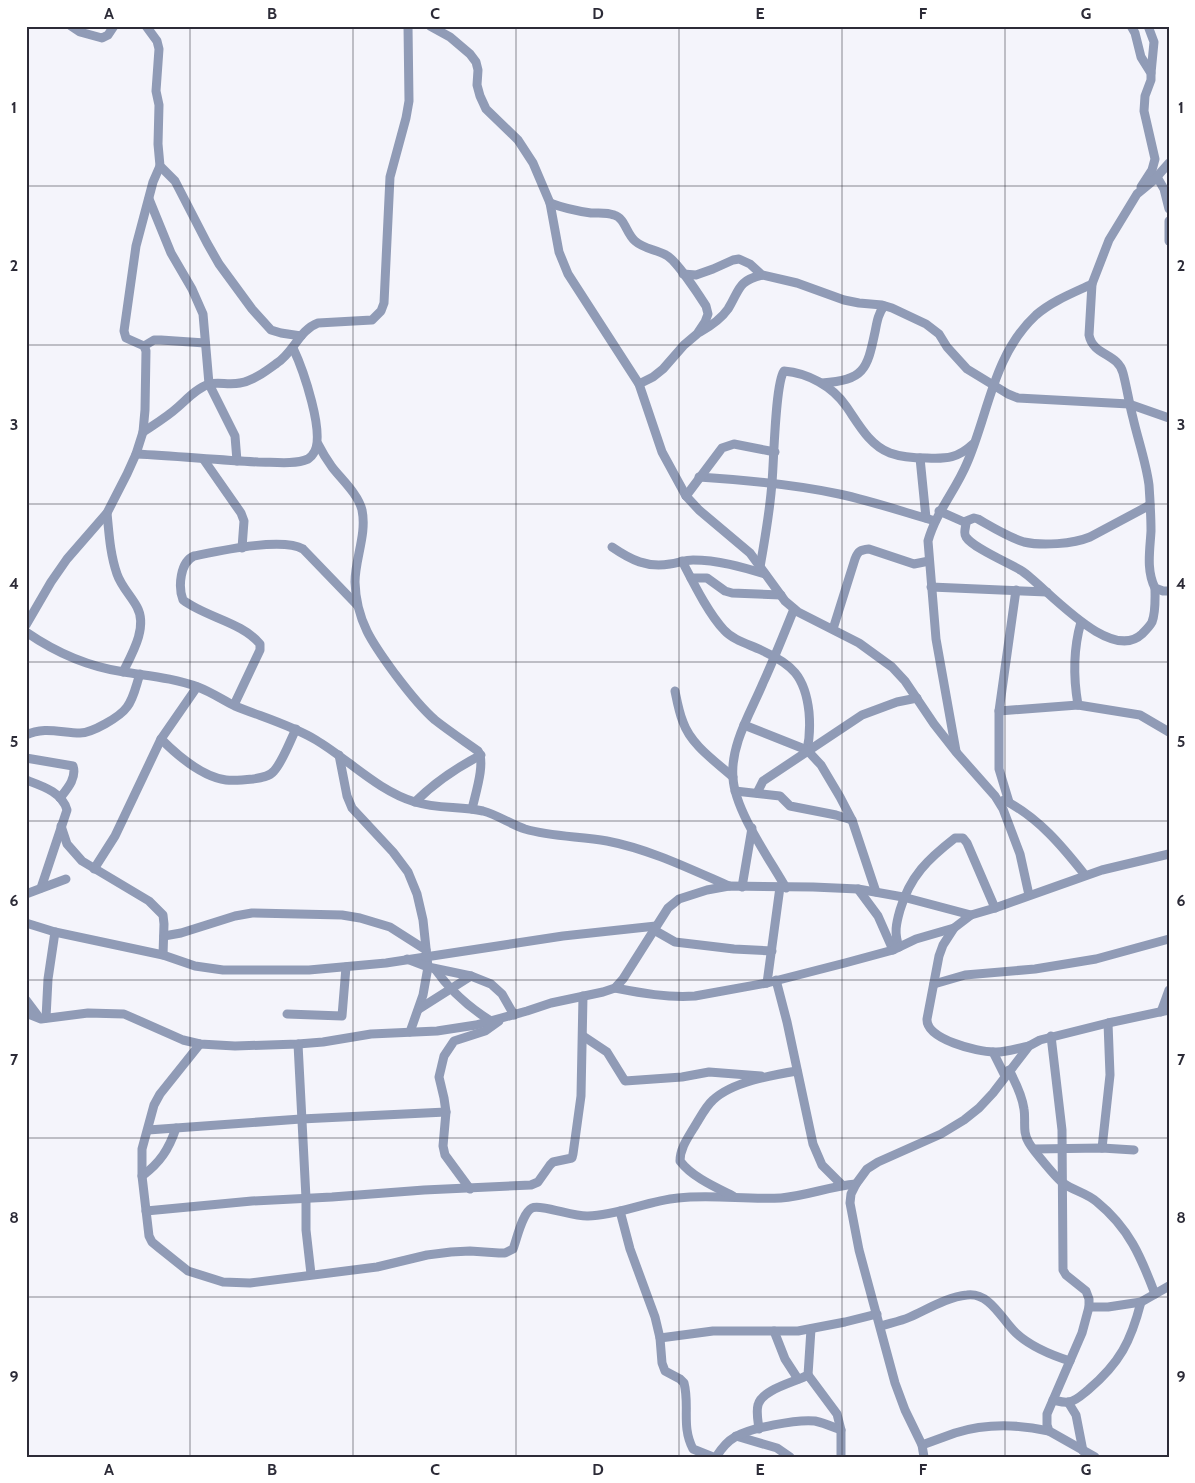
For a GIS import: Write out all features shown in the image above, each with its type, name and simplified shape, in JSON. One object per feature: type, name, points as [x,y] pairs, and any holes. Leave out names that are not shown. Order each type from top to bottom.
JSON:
[{"type":"street","points":[[71,26],[80,32],[102,38],[108,35],[114,26]]},
{"type":"street","points":[[142,432],[161,421],[189,397],[209,384],[240,383],[251,379],[278,362],[293,348],[306,330],[318,323],[372,320],[381,311],[385,289],[390,177],[409,101],[408,26]]},
{"type":"street","points":[[430,26],[450,37],[470,54],[476,62],[478,70],[477,85],[486,109],[518,140],[533,163],[550,203],[559,252],[568,274],[639,384],[662,452],[686,496],[698,510],[750,553],[781,595],[794,609],[865,646],[892,667],[956,752],[995,796],[1006,816],[1020,854],[1029,895]]},
{"type":"street","points":[[1131,26],[1142,57],[1151,73]]},
{"type":"street","points":[[966,522],[965,535],[968,539],[1022,571],[1081,622],[1115,639],[1131,640],[1137,638],[1153,620],[1155,588],[1150,570],[1150,505],[1146,467],[1120,364],[1097,350],[1090,339],[1092,284],[1109,240],[1152,170],[1155,159],[1144,111],[1145,96],[1151,80],[1154,42],[1148,26]]},
{"type":"street","points":[[26,625],[67,559],[107,513],[136,454],[142,432],[145,410],[146,350],[144,346],[126,338],[124,332],[136,246],[160,166],[158,144],[159,105],[156,91],[159,50],[157,41],[150,28]]},
{"type":"street","points":[[1137,194],[1157,177],[1169,163]]},
{"type":"street","points":[[160,166],[175,181],[219,264],[264,324],[271,330],[280,333],[301,336]]},
{"type":"street","points":[[1157,177],[1164,189],[1169,209]]},
{"type":"street","points":[[149,199],[171,254],[192,289],[201,309],[205,326],[209,384],[235,436],[238,461]]},
{"type":"street","points":[[550,203],[578,211],[618,216],[629,236],[634,240],[672,259],[706,306],[708,314],[706,322],[697,334]]},
{"type":"street","points":[[1169,221],[1169,241]]},
{"type":"street","points":[[683,274],[696,275],[739,259],[750,264],[762,275]]},
{"type":"street","points":[[639,384],[663,369],[684,345],[721,318],[742,284],[748,278],[762,275],[797,283],[844,300],[884,306],[926,324],[939,334],[947,347],[967,369],[1018,398],[1129,404],[1169,418]]},
{"type":"street","points":[[930,519],[939,511],[964,470],[993,384],[1013,342],[1036,315],[1062,297],[1092,284]]},
{"type":"street","points":[[822,383],[849,380],[864,366],[869,358],[878,315],[884,306]]},
{"type":"street","points":[[144,346],[154,340],[205,343]]},
{"type":"street","points":[[293,348],[310,391],[318,444],[330,464],[359,502],[362,511],[355,581],[358,605],[363,622],[380,655],[406,690],[434,719],[481,755],[482,763],[472,809]]},
{"type":"street","points":[[763,571],[779,394],[783,372],[790,372],[822,383],[835,394],[865,434],[878,446],[890,453],[920,458],[949,458],[960,455],[975,442]]},
{"type":"street","points":[[136,454],[166,455],[204,460],[295,462],[309,459],[315,452],[318,444]]},
{"type":"street","points":[[686,496],[722,448],[728,444],[775,452]]},
{"type":"street","points":[[920,458],[930,519],[928,541],[936,639],[956,752]]},
{"type":"street","points":[[204,460],[241,513],[244,520],[242,548]]},
{"type":"street","points":[[699,477],[743,480],[839,494],[930,519]]},
{"type":"street","points":[[939,511],[966,522],[974,518],[978,519],[1025,542],[1051,543],[1080,541],[1098,534],[1150,505]]},
{"type":"street","points":[[107,513],[117,576],[137,607],[140,617],[136,644],[122,672]]},
{"type":"street","points":[[234,706],[260,650],[260,644],[255,638],[231,624],[187,604],[183,600],[180,595],[181,585],[184,566],[188,558],[242,548],[279,544],[297,546],[303,549],[358,605]]},
{"type":"street","points":[[612,547],[643,564],[669,564],[691,560],[726,563],[763,571]]},
{"type":"street","points":[[833,629],[857,552],[862,549],[869,549],[914,564],[929,561]]},
{"type":"street","points":[[682,562],[724,630],[733,638],[775,657],[797,675],[806,690],[810,719],[808,751]]},
{"type":"street","points":[[691,578],[707,578],[725,591],[732,593],[781,595]]},
{"type":"street","points":[[931,587],[1047,592]]},
{"type":"street","points":[[1155,588],[1169,591]]},
{"type":"street","points":[[1009,802],[999,769],[999,711],[1016,590]]},
{"type":"street","points":[[794,609],[775,657],[744,725],[735,753],[733,777],[735,791],[742,810],[783,887],[772,951],[771,982],[797,1070],[812,1144],[822,1165],[842,1185]]},
{"type":"street","points":[[1078,705],[1074,650],[1081,622]]},
{"type":"street","points":[[28,634],[80,661],[122,672],[169,679],[197,686],[234,706],[296,729],[315,739],[396,794],[415,802],[435,806],[472,809],[541,833],[608,841],[631,847],[729,886]]},
{"type":"street","points":[[26,735],[43,730],[83,733],[103,725],[127,708],[140,674]]},
{"type":"street","points":[[94,869],[115,836],[160,739],[197,686]]},
{"type":"street","points":[[675,692],[683,723],[692,738],[702,750],[733,777]]},
{"type":"street","points":[[757,793],[763,781],[862,715],[897,702],[917,698]]},
{"type":"street","points":[[999,711],[1078,705],[1140,715],[1169,732]]},
{"type":"street","points":[[744,725],[808,751],[829,777],[852,820],[876,892]]},
{"type":"street","points":[[160,739],[172,751],[198,769],[224,780],[235,781],[262,778],[274,771],[296,729]]},
{"type":"street","points":[[339,755],[346,796],[352,808],[393,852],[408,872],[417,894],[423,920],[427,953],[432,968],[472,1008],[491,1022]]},
{"type":"street","points":[[415,802],[460,766],[481,755]]},
{"type":"street","points":[[26,758],[73,766],[74,775],[60,798]]},
{"type":"street","points":[[26,780],[42,786],[60,798],[65,803],[67,810],[41,888]]},
{"type":"street","points":[[735,791],[780,796],[790,806],[852,820]]},
{"type":"street","points":[[995,796],[1009,802],[1053,835],[1085,875]]},
{"type":"street","points":[[61,826],[72,852],[94,869],[158,908],[163,915],[164,955]]},
{"type":"street","points":[[742,887],[752,828]]},
{"type":"street","points":[[896,949],[895,927],[903,897],[912,880],[924,865],[955,838],[963,838],[967,843],[995,908]]},
{"type":"street","points":[[1169,854],[1085,875],[971,915],[954,928],[943,945],[926,1019],[931,1032],[953,1042],[993,1052],[1029,1046],[1051,1036],[1165,1011],[1169,990]]},
{"type":"street","points":[[26,894],[66,879]]},
{"type":"street","points":[[615,988],[623,979],[668,908],[678,899],[707,890],[729,886],[858,889],[903,897],[971,915]]},
{"type":"street","points":[[858,889],[878,916],[896,949]]},
{"type":"street","points":[[164,936],[181,933],[234,916],[252,914],[342,915],[390,927],[427,953]]},
{"type":"street","points":[[26,923],[55,932],[164,955],[195,966],[223,970],[309,970],[346,967],[406,959],[427,953],[563,936],[655,928],[675,942],[734,949],[772,951]]},
{"type":"street","points":[[26,1013],[42,1017],[88,1013],[124,1014],[183,1040],[200,1044],[235,1046],[323,1042],[371,1034],[437,1031],[491,1022],[551,1003],[615,988],[652,994],[684,996],[771,982],[896,949],[916,938],[954,928]]},
{"type":"street","points":[[42,1017],[55,932]]},
{"type":"street","points":[[934,984],[965,975],[1035,969],[1096,960],[1169,939]]},
{"type":"street","points":[[406,959],[432,968],[483,980],[497,989],[514,1015]]},
{"type":"street","points":[[287,1014],[342,1016],[346,967]]},
{"type":"street","points":[[410,1032],[432,968]]},
{"type":"street","points":[[419,1009],[471,976]]},
{"type":"street","points":[[146,1211],[203,1204],[531,1185],[538,1182],[550,1164],[572,1158],[580,1096],[583,996]]},
{"type":"street","points":[[26,1000],[42,1017]]},
{"type":"street","points":[[470,1189],[445,1155],[443,1146],[446,1112],[439,1076],[444,1056],[454,1041],[485,1031],[500,1019]]},
{"type":"street","points":[[1102,1148],[1110,1075],[1108,1023]]},
{"type":"street","points":[[583,1036],[607,1052],[625,1081],[682,1077],[709,1072],[766,1076]]},
{"type":"street","points":[[1049,1431],[1046,1419],[1060,1380],[1082,1333],[1089,1307],[1086,1291],[1066,1275],[1063,1270],[1062,1130],[1051,1036]]},
{"type":"street","points":[[200,1044],[160,1094],[154,1105],[142,1149],[142,1176],[148,1230],[152,1242],[188,1271],[223,1282],[237,1284],[377,1267],[427,1255],[470,1250],[505,1253],[513,1249],[526,1213],[532,1208],[539,1207],[575,1216],[589,1216],[620,1211],[654,1201],[680,1198],[782,1198],[842,1185],[856,1184]]},
{"type":"street","points":[[298,1044],[306,1230],[311,1274]]},
{"type":"street","points":[[924,1457],[922,1445],[905,1410],[895,1383],[859,1250],[850,1203],[851,1194],[867,1169],[878,1162],[941,1134],[964,1120],[978,1108],[1029,1046]]},
{"type":"street","points":[[993,1052],[1022,1096],[1024,1130],[1028,1142],[1063,1183],[1084,1193],[1110,1214],[1127,1234],[1141,1257],[1155,1294]]},
{"type":"street","points":[[735,1198],[684,1166],[680,1161],[680,1154],[714,1098],[766,1076],[797,1070]]},
{"type":"street","points":[[148,1130],[301,1119],[446,1112]]},
{"type":"street","points":[[142,1176],[161,1160],[176,1128]]},
{"type":"street","points":[[1034,1149],[1102,1148],[1134,1150]]},
{"type":"street","points":[[620,1211],[630,1249],[650,1299],[660,1338],[662,1364],[665,1371],[680,1379],[685,1388],[685,1420],[688,1439],[693,1449],[714,1457],[722,1446],[736,1436],[758,1429],[785,1424],[814,1421],[841,1430]]},
{"type":"street","points":[[1089,1307],[1117,1306],[1141,1302],[1169,1286]]},
{"type":"street","points":[[881,1326],[908,1318],[940,1302],[962,1296],[977,1295],[985,1299],[1016,1334],[1036,1348],[1070,1361]]},
{"type":"street","points":[[1053,1400],[1068,1402],[1075,1400],[1094,1385],[1118,1360],[1132,1332],[1141,1302]]},
{"type":"street","points":[[660,1338],[713,1331],[774,1332],[811,1329],[877,1314]]},
{"type":"street","points":[[811,1329],[808,1375],[836,1414],[841,1430],[841,1457]]},
{"type":"street","points":[[774,1332],[785,1359],[798,1378]]},
{"type":"street","points":[[758,1429],[758,1406],[760,1399],[798,1378],[808,1375]]},
{"type":"street","points":[[1068,1402],[1076,1415],[1083,1451]]},
{"type":"street","points":[[922,1445],[956,1433],[993,1426],[1014,1425],[1049,1431],[1094,1457]]},
{"type":"street","points":[[736,1436],[777,1448],[790,1457]]}]
